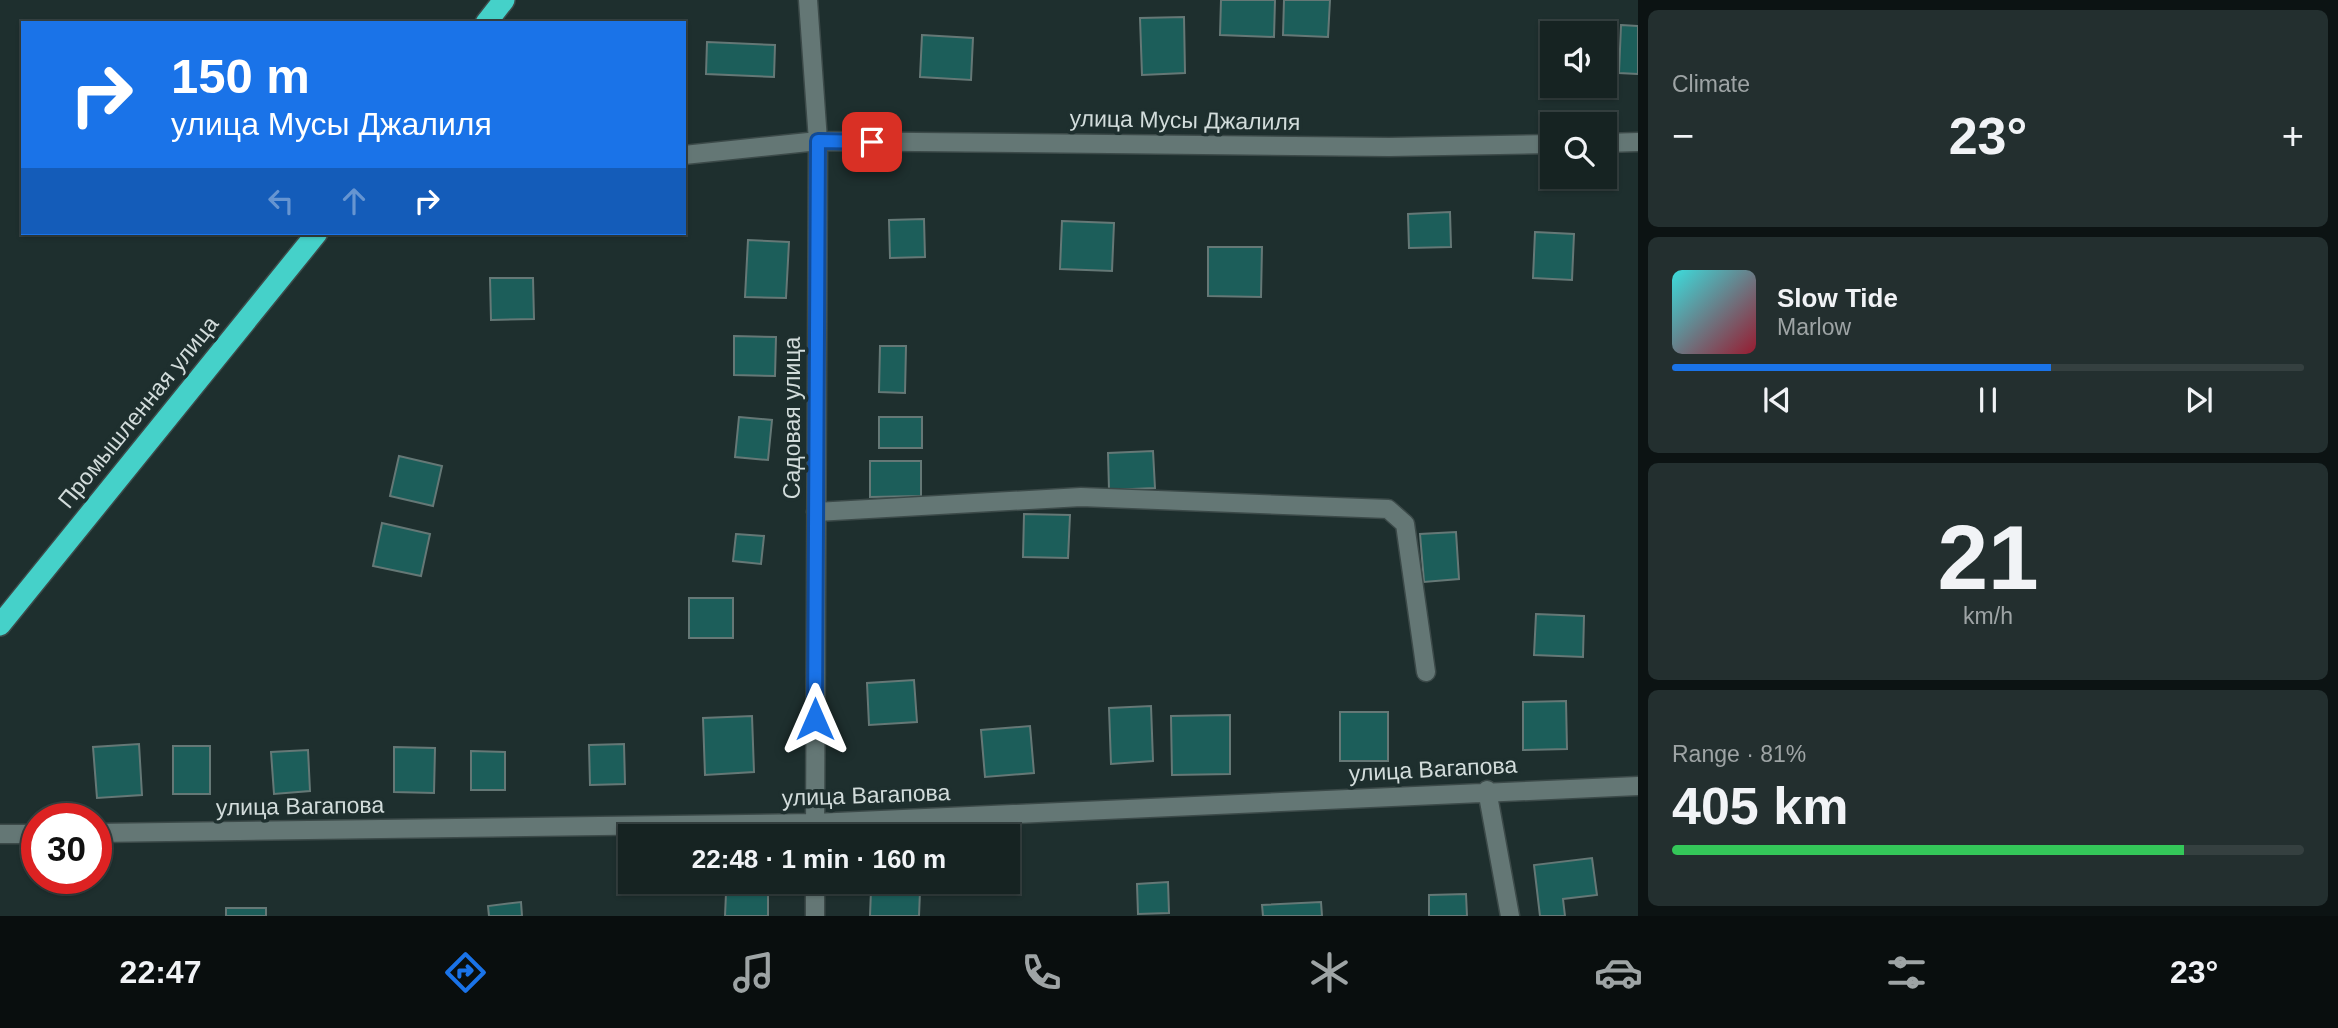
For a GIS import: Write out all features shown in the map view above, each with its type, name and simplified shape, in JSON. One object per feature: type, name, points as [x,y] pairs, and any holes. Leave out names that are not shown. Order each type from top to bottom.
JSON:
[{"type":"highway","points":[[488,21],[505,0]]},
{"type":"highway","name":"Промышленная улица","points":[[0,625],[315,235]]},
{"type":"street","name":"Садовая улица","points":[[808,0],[818,141],[815,824]]},
{"type":"street","name":"улица Мусы Джалиля","points":[[686,155],[818,141],[1389,147],[1540,144]]},
{"type":"street","points":[[1617,143],[1638,142]]},
{"type":"street","points":[[816,512],[1081,497],[1388,509],[1405,524],[1426,672]]},
{"type":"street","name":"улица Вагапова","points":[[916,824],[1487,790],[1638,786]]},
{"type":"street","points":[[1487,790],[1510,916]]},
{"type":"street","name":"улица Вагапова","points":[[112,833],[618,831]]},
{"type":"street","points":[[0,834],[21,834]]},
{"type":"street","points":[[815,894],[815,916]]},
{"type":"building","points":[[1221,0],[1275,0],[1274,37],[1220,35]]},
{"type":"building","points":[[1284,0],[1330,0],[1328,37],[1283,35]]},
{"type":"building","points":[[1184,17],[1185,73],[1142,75],[1140,18]]},
{"type":"building","points":[[1621,25],[1638,26],[1638,74],[1619,73]]},
{"type":"building","points":[[922,35],[973,38],[971,80],[920,77]]},
{"type":"building","points":[[707,42],[775,45],[774,77],[706,74]]},
{"type":"building","points":[[1450,212],[1451,247],[1409,248],[1408,214]]},
{"type":"building","points":[[924,219],[925,257],[890,258],[889,220]]},
{"type":"building","points":[[1062,221],[1114,223],[1112,271],[1060,269]]},
{"type":"building","points":[[1535,232],[1574,234],[1572,280],[1533,278]]},
{"type":"building","points":[[748,240],[789,242],[786,298],[745,297]]},
{"type":"building","points":[[1208,247],[1262,247],[1261,297],[1208,296]]},
{"type":"building","points":[[490,278],[533,278],[534,319],[491,320]]},
{"type":"building","points":[[734,336],[776,337],[775,376],[734,375]]},
{"type":"building","points":[[880,346],[906,346],[905,393],[879,392]]},
{"type":"building","points":[[739,417],[772,420],[768,460],[735,457]]},
{"type":"building","points":[[879,417],[922,417],[922,448],[879,448]]},
{"type":"building","points":[[1153,451],[1155,488],[1109,490],[1108,453]]},
{"type":"building","points":[[399,456],[442,466],[433,506],[390,496]]},
{"type":"building","points":[[870,461],[921,461],[921,496],[870,497]]},
{"type":"building","points":[[1024,514],[1070,515],[1068,558],[1023,557]]},
{"type":"building","points":[[382,523],[430,534],[421,576],[373,566]]},
{"type":"building","points":[[1456,532],[1459,579],[1424,582],[1420,534]]},
{"type":"building","points":[[736,534],[764,536],[761,564],[733,561]]},
{"type":"building","points":[[689,598],[733,598],[733,638],[689,638]]},
{"type":"building","points":[[1536,614],[1584,616],[1583,657],[1534,655]]},
{"type":"building","points":[[914,680],[917,722],[869,725],[867,683]]},
{"type":"building","points":[[1566,701],[1567,749],[1523,750],[1523,702]]},
{"type":"building","points":[[1151,706],[1153,761],[1111,764],[1109,708]]},
{"type":"building","points":[[1340,712],[1388,712],[1388,761],[1340,761]]},
{"type":"building","points":[[1230,715],[1230,774],[1172,775],[1171,716]]},
{"type":"building","points":[[752,716],[754,772],[705,775],[703,718]]},
{"type":"building","points":[[1030,726],[1034,773],[985,777],[981,730]]},
{"type":"building","points":[[139,744],[142,795],[97,798],[93,747]]},
{"type":"building","points":[[624,744],[625,784],[590,785],[589,745]]},
{"type":"building","points":[[173,746],[210,746],[210,794],[173,794]]},
{"type":"building","points":[[394,747],[435,748],[434,793],[394,792]]},
{"type":"building","points":[[308,750],[310,791],[274,794],[271,752]]},
{"type":"building","points":[[471,751],[505,752],[505,790],[471,790]]},
{"type":"building","points":[[1592,858],[1597,895],[1563,899],[1565,916],[1540,916],[1534,865]]},
{"type":"building","points":[[1168,882],[1169,913],[1138,914],[1137,884]]},
{"type":"building","points":[[726,894],[768,895],[768,916],[725,916]]},
{"type":"building","points":[[871,894],[920,894],[919,916],[870,916]]},
{"type":"building","points":[[1466,894],[1467,916],[1429,916],[1429,895]]},
{"type":"building","points":[[521,902],[522,916],[489,916],[488,906]]},
{"type":"building","points":[[1321,902],[1322,916],[1263,916],[1262,905]]},
{"type":"building","points":[[226,908],[266,908],[266,916],[226,916]]},
{"type":"route","points":[[815,719],[818,141],[872,142]]}]
